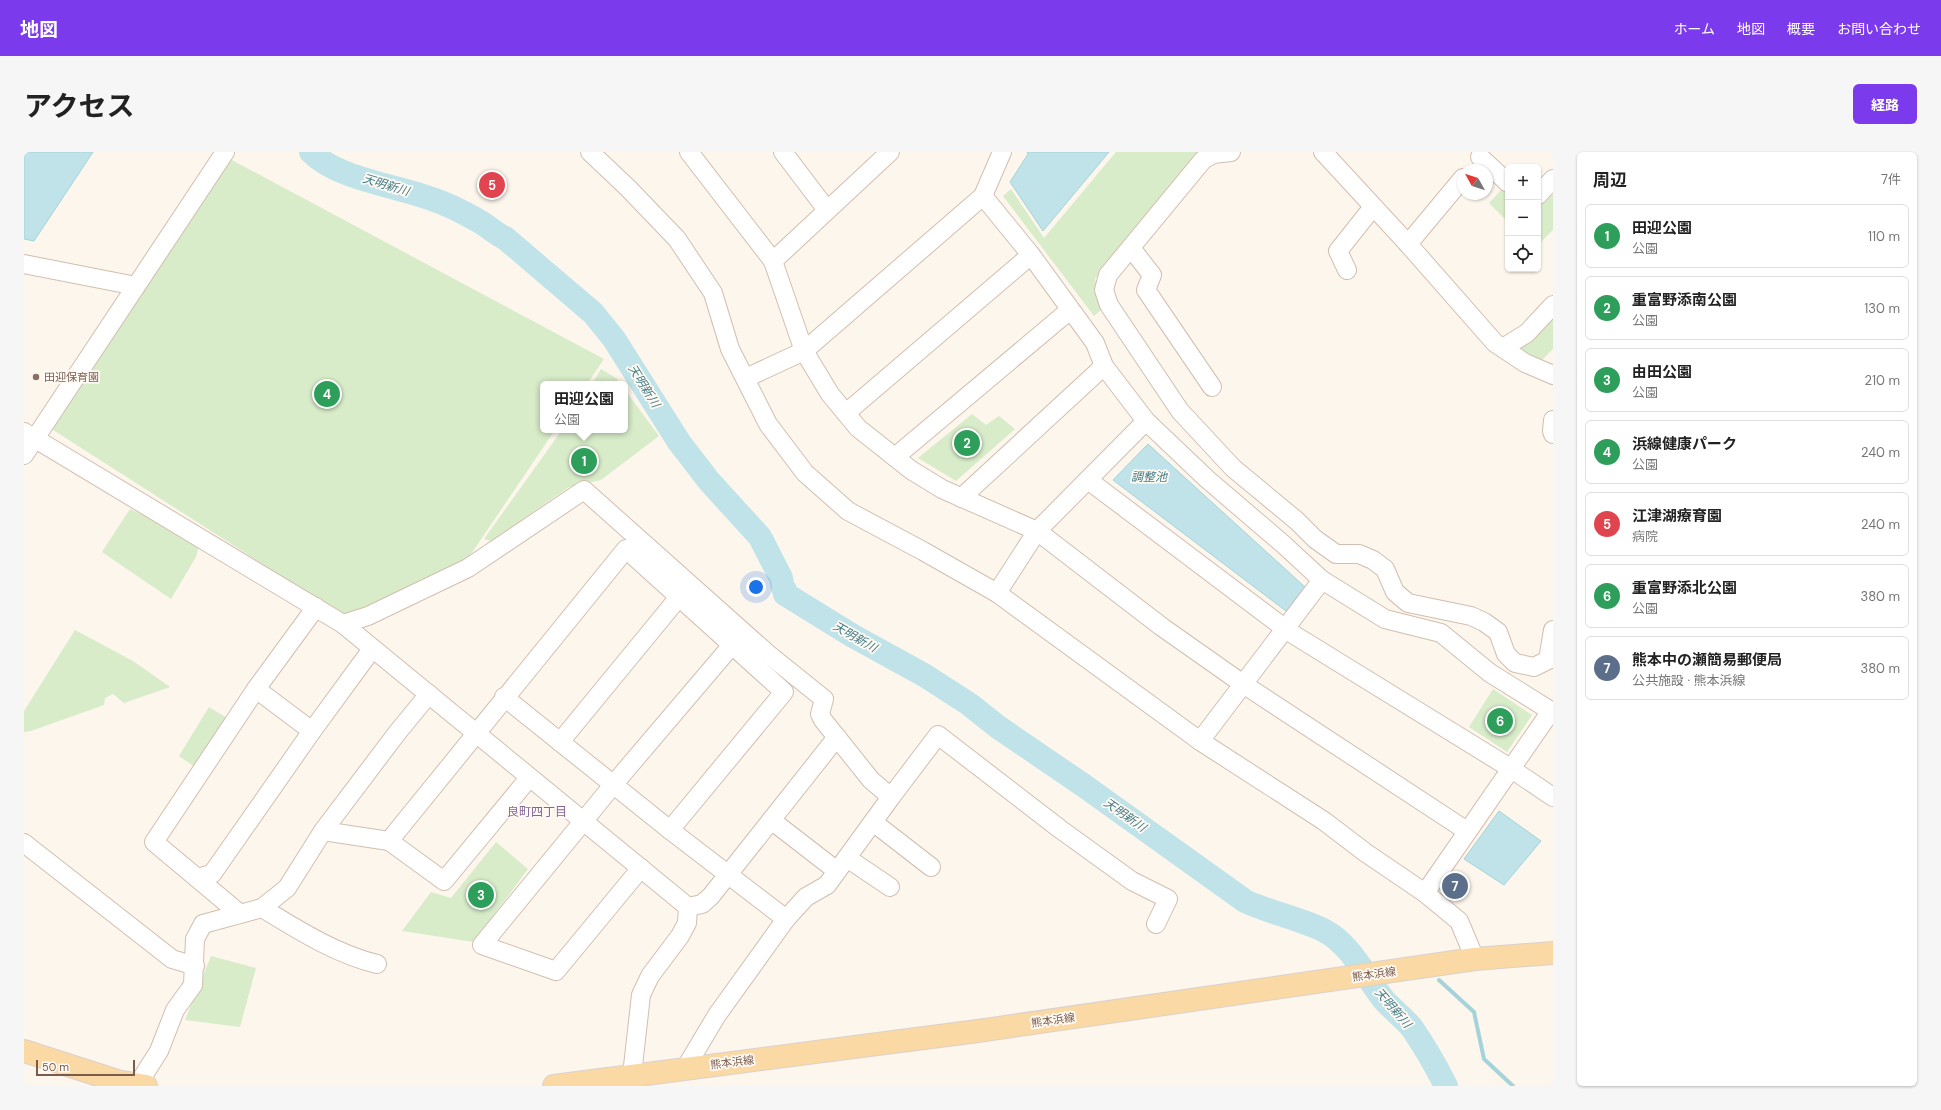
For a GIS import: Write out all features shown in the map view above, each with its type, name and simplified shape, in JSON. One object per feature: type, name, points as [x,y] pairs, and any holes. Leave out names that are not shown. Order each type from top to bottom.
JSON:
[{"type":"main road","name":"熊本浜線","points":[[554,1086],[686,1067],[978,1030],[1475,959],[1553,953]]},
{"type":"main road","points":[[24,1050],[129,1084]]},
{"type":"street","points":[[24,455],[29,435],[136,286],[224,152]]},
{"type":"street","points":[[590,152],[628,188],[677,239],[713,293],[730,349],[768,424],[805,473],[848,511],[997,593],[1200,741],[1324,821],[1366,853],[1425,893],[1459,921],[1475,959]]},
{"type":"street","points":[[689,152],[773,261],[804,351],[830,394],[858,428],[917,474],[942,489],[1037,531],[1162,627],[1243,684],[1467,831]]},
{"type":"street","points":[[783,152],[827,210]]},
{"type":"street","points":[[773,261],[890,152]]},
{"type":"street","points":[[746,378],[804,351],[983,196],[1002,152]]},
{"type":"street","points":[[1232,152],[1213,154],[1203,160],[1108,275],[1104,290],[1109,305],[1180,411],[1234,468],[1297,521],[1315,540],[1336,554],[1359,554],[1373,560],[1385,569],[1395,592],[1408,603],[1471,616],[1484,622],[1498,632],[1506,654],[1515,663],[1534,667],[1548,660],[1553,630]]},
{"type":"street","points":[[1323,152],[1408,244],[1495,342],[1524,363],[1553,375]]},
{"type":"street","points":[[1478,160],[1505,182]]},
{"type":"street","points":[[1541,192],[1553,179]]},
{"type":"street","points":[[1408,244],[1457,185]]},
{"type":"street","points":[[983,196],[1031,255],[1095,343],[1104,366],[1146,421],[1207,479],[1283,544],[1322,580],[1385,619],[1441,633],[1490,673],[1551,711],[1510,768],[1425,893]]},
{"type":"street","points":[[1347,270],[1338,251],[1373,207]]},
{"type":"street","points":[[1131,248],[1152,275],[1146,290],[1212,388]]},
{"type":"street","points":[[846,413],[1031,255]]},
{"type":"street","points":[[24,264],[136,286]]},
{"type":"street","points":[[1503,348],[1527,333],[1553,305]]},
{"type":"street","points":[[895,458],[1070,310]]},
{"type":"street","points":[[961,498],[1104,366]]},
{"type":"street","points":[[1553,420],[1553,434]]},
{"type":"street","points":[[997,593],[1037,531],[1146,421]]},
{"type":"street","points":[[29,435],[343,624],[688,907]]},
{"type":"street","points":[[1088,480],[1286,629],[1510,768],[1553,797]]},
{"type":"street","points":[[343,624],[368,616],[468,568],[584,490],[768,654],[824,699],[820,714],[871,780],[890,797]]},
{"type":"street","points":[[389,841],[504,697],[626,549],[784,692],[670,830]]},
{"type":"street","points":[[1200,741],[1322,580]]},
{"type":"street","points":[[560,742],[679,597]]},
{"type":"street","points":[[240,914],[215,893],[204,876],[154,842],[256,689],[316,607]]},
{"type":"street","points":[[641,868],[556,971],[482,945],[613,785],[732,645]]},
{"type":"street","points":[[204,876],[372,649]]},
{"type":"street","points":[[256,689],[312,731]]},
{"type":"street","points":[[129,1084],[158,1051],[175,1010],[193,985],[195,939],[203,924],[262,908],[287,888],[323,831],[397,733],[429,694]]},
{"type":"street","points":[[504,697],[670,830],[786,919]]},
{"type":"street","points":[[686,1067],[717,1015],[786,919],[806,896],[827,885],[890,797],[938,735],[1126,877],[1168,899],[1156,924]]},
{"type":"street","points":[[688,907],[702,904],[728,874],[837,737]]},
{"type":"street","points":[[323,831],[389,841],[444,881],[529,778]]},
{"type":"street","points":[[771,820],[842,865],[890,887]]},
{"type":"street","points":[[872,822],[931,867]]},
{"type":"street","points":[[24,843],[172,959],[194,966]]},
{"type":"street","points":[[632,1075],[642,995],[650,976],[680,936],[687,923],[688,907]]},
{"type":"street","points":[[262,908],[305,934],[360,960],[377,964]]},
{"type":"green space","points":[[1116,152],[1200,152],[1095,279],[1101,310],[1094,316],[1003,196],[1011,189],[1044,238]]},
{"type":"green space","points":[[230,159],[604,359],[589,381],[540,381],[540,433],[553,433],[469,557],[401,593],[344,616],[50,428]]},
{"type":"green space","points":[[1503,188],[1505,190],[1505,219],[1489,203]]},
{"type":"green space","points":[[1549,192],[1553,195],[1553,230],[1541,242],[1541,236],[1541,200]]},
{"type":"green space","points":[[1553,312],[1553,349],[1542,360],[1517,349]]},
{"type":"green space","points":[[601,369],[618,381],[594,381]]},
{"type":"green space","points":[[628,394],[659,436],[601,480],[569,487],[491,541],[484,539],[560,433],[628,433]]},
{"type":"green space","points":[[972,414],[986,425],[999,416],[1015,429],[956,481],[918,458]]},
{"type":"green space","points":[[130,509],[200,541],[196,557],[171,599],[102,552]]},
{"type":"green space","points":[[75,630],[133,661],[170,687],[124,703],[113,694],[105,698],[104,705],[31,731],[24,732],[24,711]]},
{"type":"green space","points":[[1493,689],[1532,715],[1507,752],[1469,727]]},
{"type":"green space","points":[[209,707],[232,721],[198,769],[179,756]]},
{"type":"green space","points":[[496,842],[528,869],[474,942],[402,931],[431,892],[451,898]]},
{"type":"green space","points":[[211,956],[256,968],[240,1027],[185,1020]]},
{"type":"water","points":[[24,152],[93,152],[34,241],[24,239]]},
{"type":"water","points":[[1027,152],[1109,152],[1043,231],[1010,182],[1028,154]]},
{"type":"water","name":"調整池","points":[[1148,444],[1305,587],[1286,611],[1113,480]]},
{"type":"water","points":[[1499,811],[1541,841],[1504,885],[1464,859]]},
{"type":"waterway","name":"天明新川","points":[[311,152],[322,161],[336,169],[368,181],[418,194],[438,201],[481,222],[505,238],[593,313],[614,339],[679,442],[709,481],[760,537],[781,578],[785,594],[853,636],[924,675],[969,704],[998,727],[1083,785],[1245,901],[1314,926],[1333,936],[1350,952],[1384,1000],[1412,1028],[1446,1086]]},
{"type":"waterway","points":[[1439,980],[1474,1012],[1484,1059],[1513,1086]]},
{"type":"place","name":"江津湖療育園","points":[[492,185]]},
{"type":"place","name":"田迎保育園","points":[[36,377]]},
{"type":"place","name":"浜線健康パーク","points":[[327,394]]},
{"type":"place","name":"重富野添南公園","points":[[967,443]]},
{"type":"place","name":"田迎公園","points":[[584,461]]},
{"type":"place","name":"重富野添北公園","points":[[1500,721]]},
{"type":"place","name":"熊本中の瀬簡易郵便局","points":[[1455,886]]},
{"type":"place","name":"由田公園","points":[[481,895]]},
{"type":"district","name":"良町四丁目","points":[[537,812]]}]
